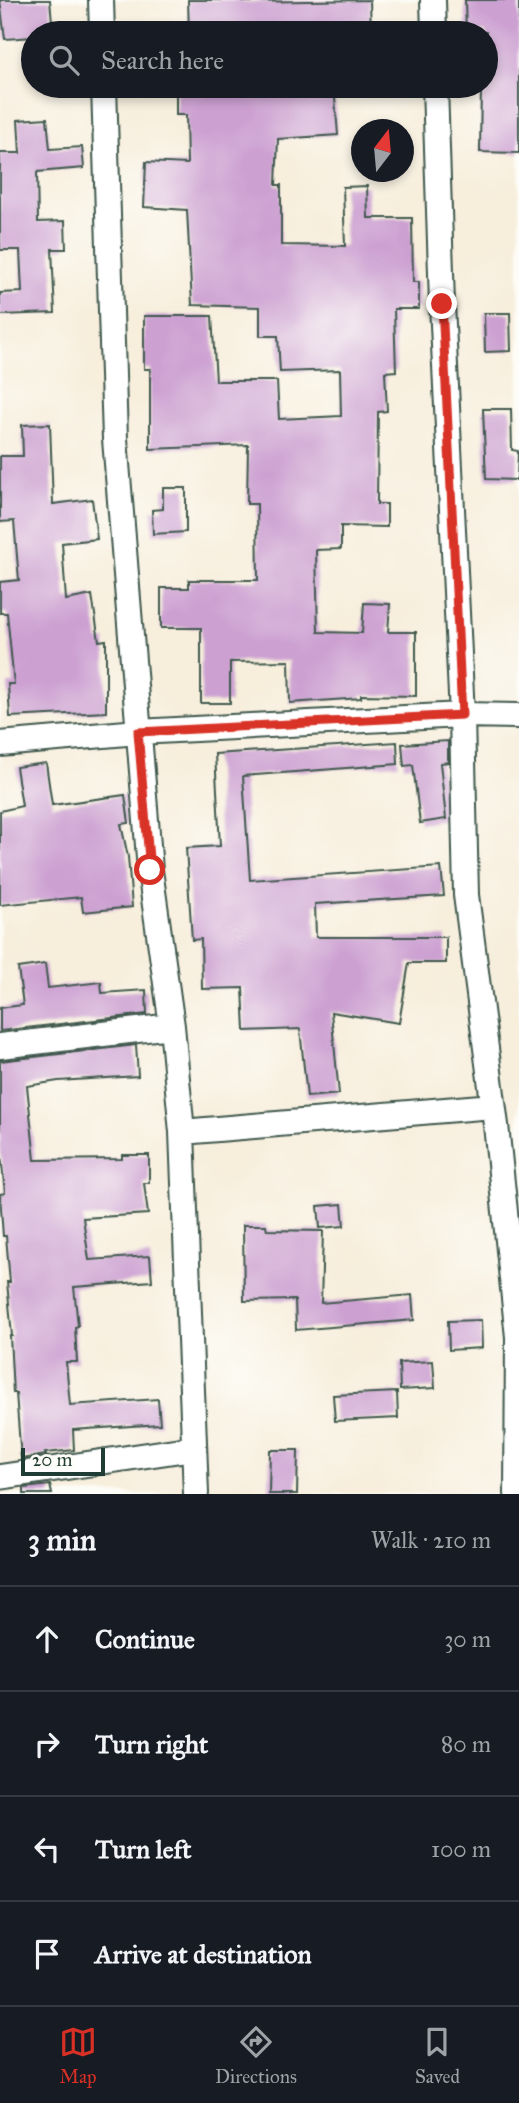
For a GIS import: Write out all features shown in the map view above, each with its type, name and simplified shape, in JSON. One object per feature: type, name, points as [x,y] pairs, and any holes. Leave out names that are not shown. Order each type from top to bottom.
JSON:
[{"type":"street","points":[[101,0],[102,21]]},
{"type":"street","points":[[433,0],[434,21]]},
{"type":"street","points":[[104,98],[115,439],[150,870],[172,1026],[182,1132],[196,1494]]},
{"type":"street","points":[[435,98],[442,304],[462,715],[466,895],[493,1106],[518,1336],[517,1494]]},
{"type":"street","points":[[0,744],[138,732],[462,715],[519,716]]},
{"type":"street","points":[[0,1046],[172,1026]]},
{"type":"street","points":[[182,1132],[493,1106]]},
{"type":"street","points":[[0,1477],[194,1448]]},
{"type":"building","points":[[0,0],[50,0],[52,21],[21,21],[21,38],[5,39]]},
{"type":"building","points":[[188,0],[370,0],[371,21],[189,21]]},
{"type":"building","points":[[465,0],[519,0],[519,153],[480,152],[481,98],[498,98],[498,21],[466,21]]},
{"type":"building","points":[[176,98],[335,98],[338,135],[278,139],[276,185],[281,185],[281,245],[345,246],[343,187],[367,186],[368,218],[412,218],[413,282],[419,282],[419,309],[394,309],[396,371],[385,372],[387,411],[378,412],[377,504],[387,504],[387,527],[341,526],[341,549],[316,550],[318,632],[362,633],[364,603],[390,604],[388,632],[416,632],[416,696],[361,695],[361,698],[290,703],[289,661],[230,662],[230,703],[201,703],[201,628],[161,628],[161,588],[189,588],[189,580],[258,580],[257,504],[247,504],[248,445],[150,449],[150,369],[144,369],[144,316],[212,316],[216,381],[277,381],[279,419],[341,416],[340,370],[280,372],[278,336],[260,336],[260,307],[192,305],[187,210],[144,207],[146,162],[187,164],[186,115],[176,115]]},
{"type":"building","points":[[47,118],[50,149],[82,147],[84,168],[37,172],[38,222],[65,221],[66,249],[52,249],[55,313],[0,315],[0,293],[22,292],[20,250],[0,250],[0,153],[20,153],[18,120]]},
{"type":"building","points":[[484,313],[510,313],[511,351],[485,352]]},
{"type":"building","points":[[483,409],[511,409],[512,450],[518,451],[517,480],[486,479]]},
{"type":"building","points":[[50,424],[53,504],[92,499],[97,539],[62,543],[66,600],[92,595],[99,641],[106,640],[106,712],[10,717],[8,684],[14,684],[7,613],[0,613],[0,582],[19,580],[14,521],[0,522],[0,456],[23,456],[22,425]]},
{"type":"building","points":[[163,488],[186,488],[186,532],[153,534],[152,510],[163,509]]},
{"type":"building","points":[[448,741],[448,762],[440,763],[446,819],[420,823],[413,765],[404,766],[402,744]]},
{"type":"building","points":[[397,742],[398,764],[243,776],[250,880],[441,867],[444,896],[315,904],[316,937],[446,937],[446,963],[409,963],[399,1023],[331,1012],[339,1094],[307,1097],[300,1029],[245,1031],[243,988],[202,989],[201,939],[192,940],[186,848],[220,846],[215,754]]},
{"type":"building","points":[[46,763],[52,805],[125,795],[129,823],[121,824],[128,857],[132,907],[83,912],[81,897],[0,905],[0,811],[22,806],[16,767]]},
{"type":"building","points":[[45,964],[48,988],[101,982],[102,993],[146,990],[147,1014],[0,1031],[0,1008],[23,1005],[18,968]]},
{"type":"building","points":[[136,1045],[138,1076],[58,1081],[27,1086],[35,1160],[122,1159],[122,1155],[149,1155],[149,1183],[144,1183],[148,1214],[83,1218],[89,1260],[150,1256],[152,1281],[74,1287],[78,1326],[75,1327],[77,1362],[66,1362],[70,1405],[158,1399],[160,1424],[73,1430],[74,1450],[21,1459],[16,1393],[13,1393],[7,1282],[10,1282],[0,1194],[5,1193],[0,1146],[0,1061]]},
{"type":"building","points":[[342,1204],[344,1226],[320,1228],[318,1206]]},
{"type":"building","points":[[243,1225],[266,1225],[267,1230],[323,1231],[321,1303],[412,1295],[414,1320],[296,1330],[295,1300],[244,1301]]},
{"type":"building","points":[[481,1320],[482,1348],[449,1350],[448,1321]]},
{"type":"building","points":[[433,1361],[435,1388],[400,1390],[399,1363]]},
{"type":"building","points":[[397,1392],[398,1418],[335,1421],[333,1395]]},
{"type":"building","points":[[270,1450],[298,1450],[297,1494],[269,1494]]},
{"type":"building","points":[[50,1485],[52,1494],[24,1494],[24,1488]]},
{"type":"route","points":[[150,870],[138,732],[462,715],[442,304]]}]
